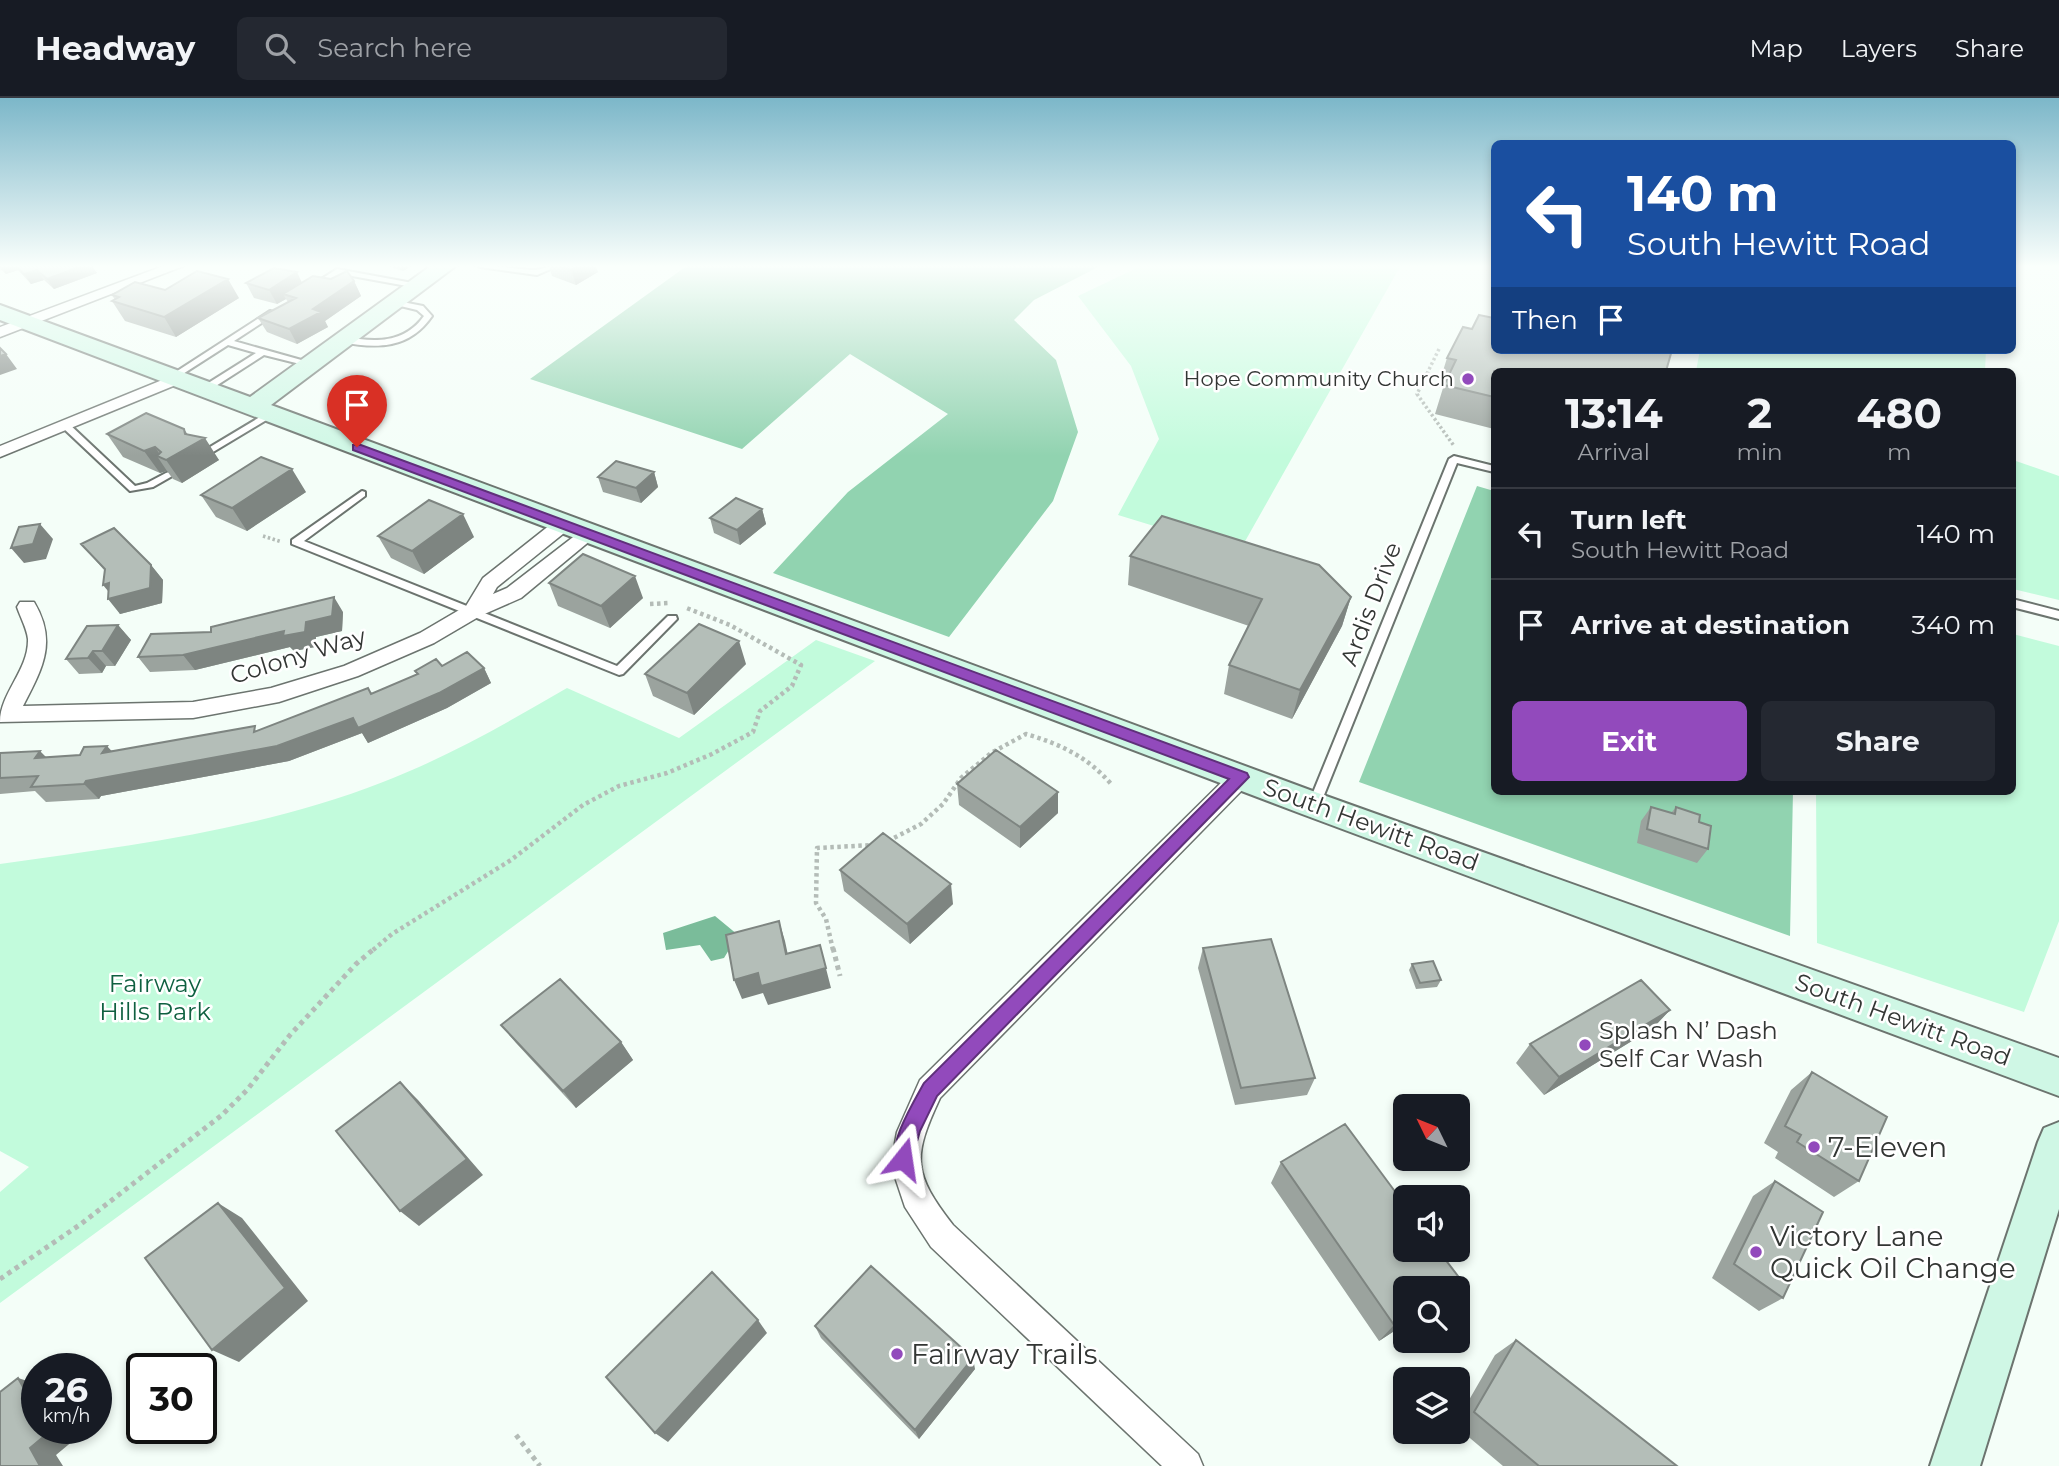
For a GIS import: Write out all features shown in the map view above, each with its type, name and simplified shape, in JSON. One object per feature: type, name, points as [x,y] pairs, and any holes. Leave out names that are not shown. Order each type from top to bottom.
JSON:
[{"type":"main road","name":"South Hewitt Road","points":[[47,329],[575,530],[1314,805],[2059,1077]]},
{"type":"main road","points":[[261,410],[309,365],[359,329]]},
{"type":"main road","points":[[1955,1466],[2059,1142]]},
{"type":"street","points":[[0,452],[175,378]]},
{"type":"street","name":"Colony Way","points":[[473,611],[490,583],[575,530]]},
{"type":"street","name":"Colony Way","points":[[4,713],[193,710],[271,696],[351,671],[427,638],[473,611],[514,593],[575,530]]},
{"type":"street","points":[[4,713],[32,667],[38,639],[27,607]]},
{"type":"street","points":[[1186,1466],[942,1236],[914,1200],[903,1159],[910,1129],[930,1089],[1241,777]]},
{"type":"lane","points":[[175,378],[248,329]]},
{"type":"lane","points":[[344,340],[372,345],[391,343],[414,329]]},
{"type":"lane","points":[[227,342],[309,365]]},
{"type":"lane","points":[[205,389],[263,352]]},
{"type":"lane","points":[[205,453],[261,410]]},
{"type":"lane","points":[[65,425],[133,489],[169,475]]},
{"type":"lane","points":[[1457,457],[1491,468]]},
{"type":"lane","name":"Ardis Drive","points":[[1314,805],[1457,457]]},
{"type":"lane","points":[[362,494],[296,542],[619,671],[672,619]]},
{"type":"lane","points":[[2016,604],[2059,615]]},
{"type":"path","points":[[1439,349],[1417,394],[1457,457]]},
{"type":"path","points":[[0,1279],[103,1208],[222,1115],[247,1090],[290,1035],[356,964],[392,934],[511,860],[583,805],[619,786],[667,773],[712,754],[753,732],[758,713],[795,682],[801,673],[801,665],[795,660],[730,625],[674,604],[650,604]]},
{"type":"path","points":[[840,976],[826,919],[816,903],[817,848],[883,844],[921,824],[943,804],[961,778],[991,753],[1026,734],[1060,744],[1096,764],[1111,784]]},
{"type":"path","points":[[516,1435],[540,1466]]},
{"type":"green space","points":[[1103,329],[1365,329],[1239,552],[1118,515],[1159,439],[1131,366]]},
{"type":"green space","points":[[1699,354],[1986,354],[1985,368],[1697,368]]},
{"type":"green space","points":[[2016,461],[2059,476],[2059,600],[2016,590]]},
{"type":"green space","points":[[2016,635],[2059,646],[2059,921],[2024,1012],[1817,943],[1816,795],[2016,795]]},
{"type":"green space","name":"Fairway Hills Park","points":[[816,640],[875,661],[0,1303],[0,1192],[29,1167],[0,1151],[0,864],[194,834],[290,813],[337,799],[431,762],[500,727],[567,688],[679,738]]},
{"type":"shaded area","points":[[600,329],[1023,329],[1056,360],[1078,432],[1053,501],[949,637],[773,573],[848,492],[948,414],[850,354],[742,449],[530,379]]},
{"type":"shaded area","points":[[1477,486],[1491,490],[1491,795],[1793,795],[1790,936],[1359,782]]},
{"type":"shaded area","points":[[715,916],[738,935],[724,958],[711,961],[700,945],[666,950],[663,933]]},
{"type":"building","points":[[1462,329],[1491,329],[1491,354],[1671,354],[1667,368],[1491,368],[1491,396],[1444,385],[1456,360],[1447,358]]},
{"type":"building","points":[[146,413],[184,429],[185,434],[205,438],[166,460],[157,456],[161,452],[155,447],[144,451],[107,434]]},
{"type":"building","points":[[261,457],[292,469],[232,508],[201,495]]},
{"type":"building","points":[[616,461],[654,472],[636,488],[598,477]]},
{"type":"building","points":[[736,498],[762,509],[737,530],[710,518]]},
{"type":"building","points":[[429,500],[463,514],[412,551],[378,536]]},
{"type":"building","points":[[1162,516],[1319,565],[1351,597],[1300,690],[1229,665],[1262,599],[1130,556]]},
{"type":"building","points":[[40,524],[33,544],[11,548],[19,527]]},
{"type":"building","points":[[114,528],[151,565],[150,588],[108,599],[109,583],[103,585],[105,569],[81,544]]},
{"type":"building","points":[[583,554],[635,576],[601,606],[549,583]]},
{"type":"building","points":[[334,597],[332,616],[306,622],[305,632],[283,636],[284,631],[183,655],[138,657],[151,634],[211,632],[211,627]]},
{"type":"building","points":[[699,624],[739,641],[687,693],[645,674]]},
{"type":"building","points":[[118,625],[102,651],[93,651],[88,658],[66,659],[87,626]]},
{"type":"building","points":[[467,652],[484,668],[439,693],[358,728],[353,718],[277,746],[86,781],[84,784],[31,787],[38,776],[0,778],[0,753],[40,751],[35,758],[80,755],[84,747],[107,746],[102,753],[255,726],[254,732],[368,688],[371,694],[418,674],[415,671],[436,659],[442,666]]},
{"type":"building","points":[[996,750],[1058,792],[1020,827],[957,784]]},
{"type":"building","points":[[1651,807],[1675,814],[1676,807],[1700,815],[1699,822],[1711,826],[1708,849],[1647,829]]},
{"type":"building","points":[[883,833],[951,884],[907,924],[840,870]]},
{"type":"building","points":[[779,921],[786,954],[820,945],[826,968],[761,986],[758,973],[734,980],[726,935]]},
{"type":"building","points":[[1271,939],[1315,1078],[1241,1088],[1203,948]]},
{"type":"building","points":[[1433,961],[1441,980],[1420,983],[1412,964]]},
{"type":"building","points":[[560,979],[621,1042],[563,1091],[501,1025]]},
{"type":"building","name":"Splash N’ Dash Self Car Wash","points":[[1641,980],[1670,1010],[1559,1077],[1530,1044]]},
{"type":"building","points":[[1812,1072],[1887,1117],[1859,1181],[1797,1142],[1801,1135],[1785,1126]]},
{"type":"building","points":[[400,1082],[467,1159],[400,1211],[336,1131]]},
{"type":"building","points":[[1345,1124],[1393,1189],[1393,1262],[1447,1262],[1458,1276],[1393,1276],[1393,1324],[1281,1162]]},
{"type":"building","points":[[1775,1181],[1823,1212],[1783,1298],[1734,1264]]},
{"type":"building","points":[[218,1203],[285,1288],[212,1350],[145,1258]]},
{"type":"building","name":"Fairway Trails","points":[[871,1266],[973,1358],[915,1430],[815,1326]]},
{"type":"building","points":[[712,1272],[758,1320],[655,1433],[606,1377]]},
{"type":"building","points":[[1516,1340],[1677,1466],[1539,1466],[1474,1412]]},
{"type":"building","points":[[18,1378],[21,1383],[21,1444],[35,1444],[30,1448],[40,1466],[0,1466],[0,1392]]},
{"type":"place","name":"Hope Community Church","points":[[1468,379]]},
{"type":"place","name":"Splash N’ Dash Self Car Wash","points":[[1585,1045]]},
{"type":"place","name":"7-Eleven","points":[[1814,1147]]},
{"type":"place","name":"Victory Lane Quick Oil Change","points":[[1756,1252]]},
{"type":"place","name":"Fairway Trails","points":[[897,1354]]},
{"type":"route","points":[[357,447],[1241,777],[930,1089],[910,1129],[903,1159]]}]
